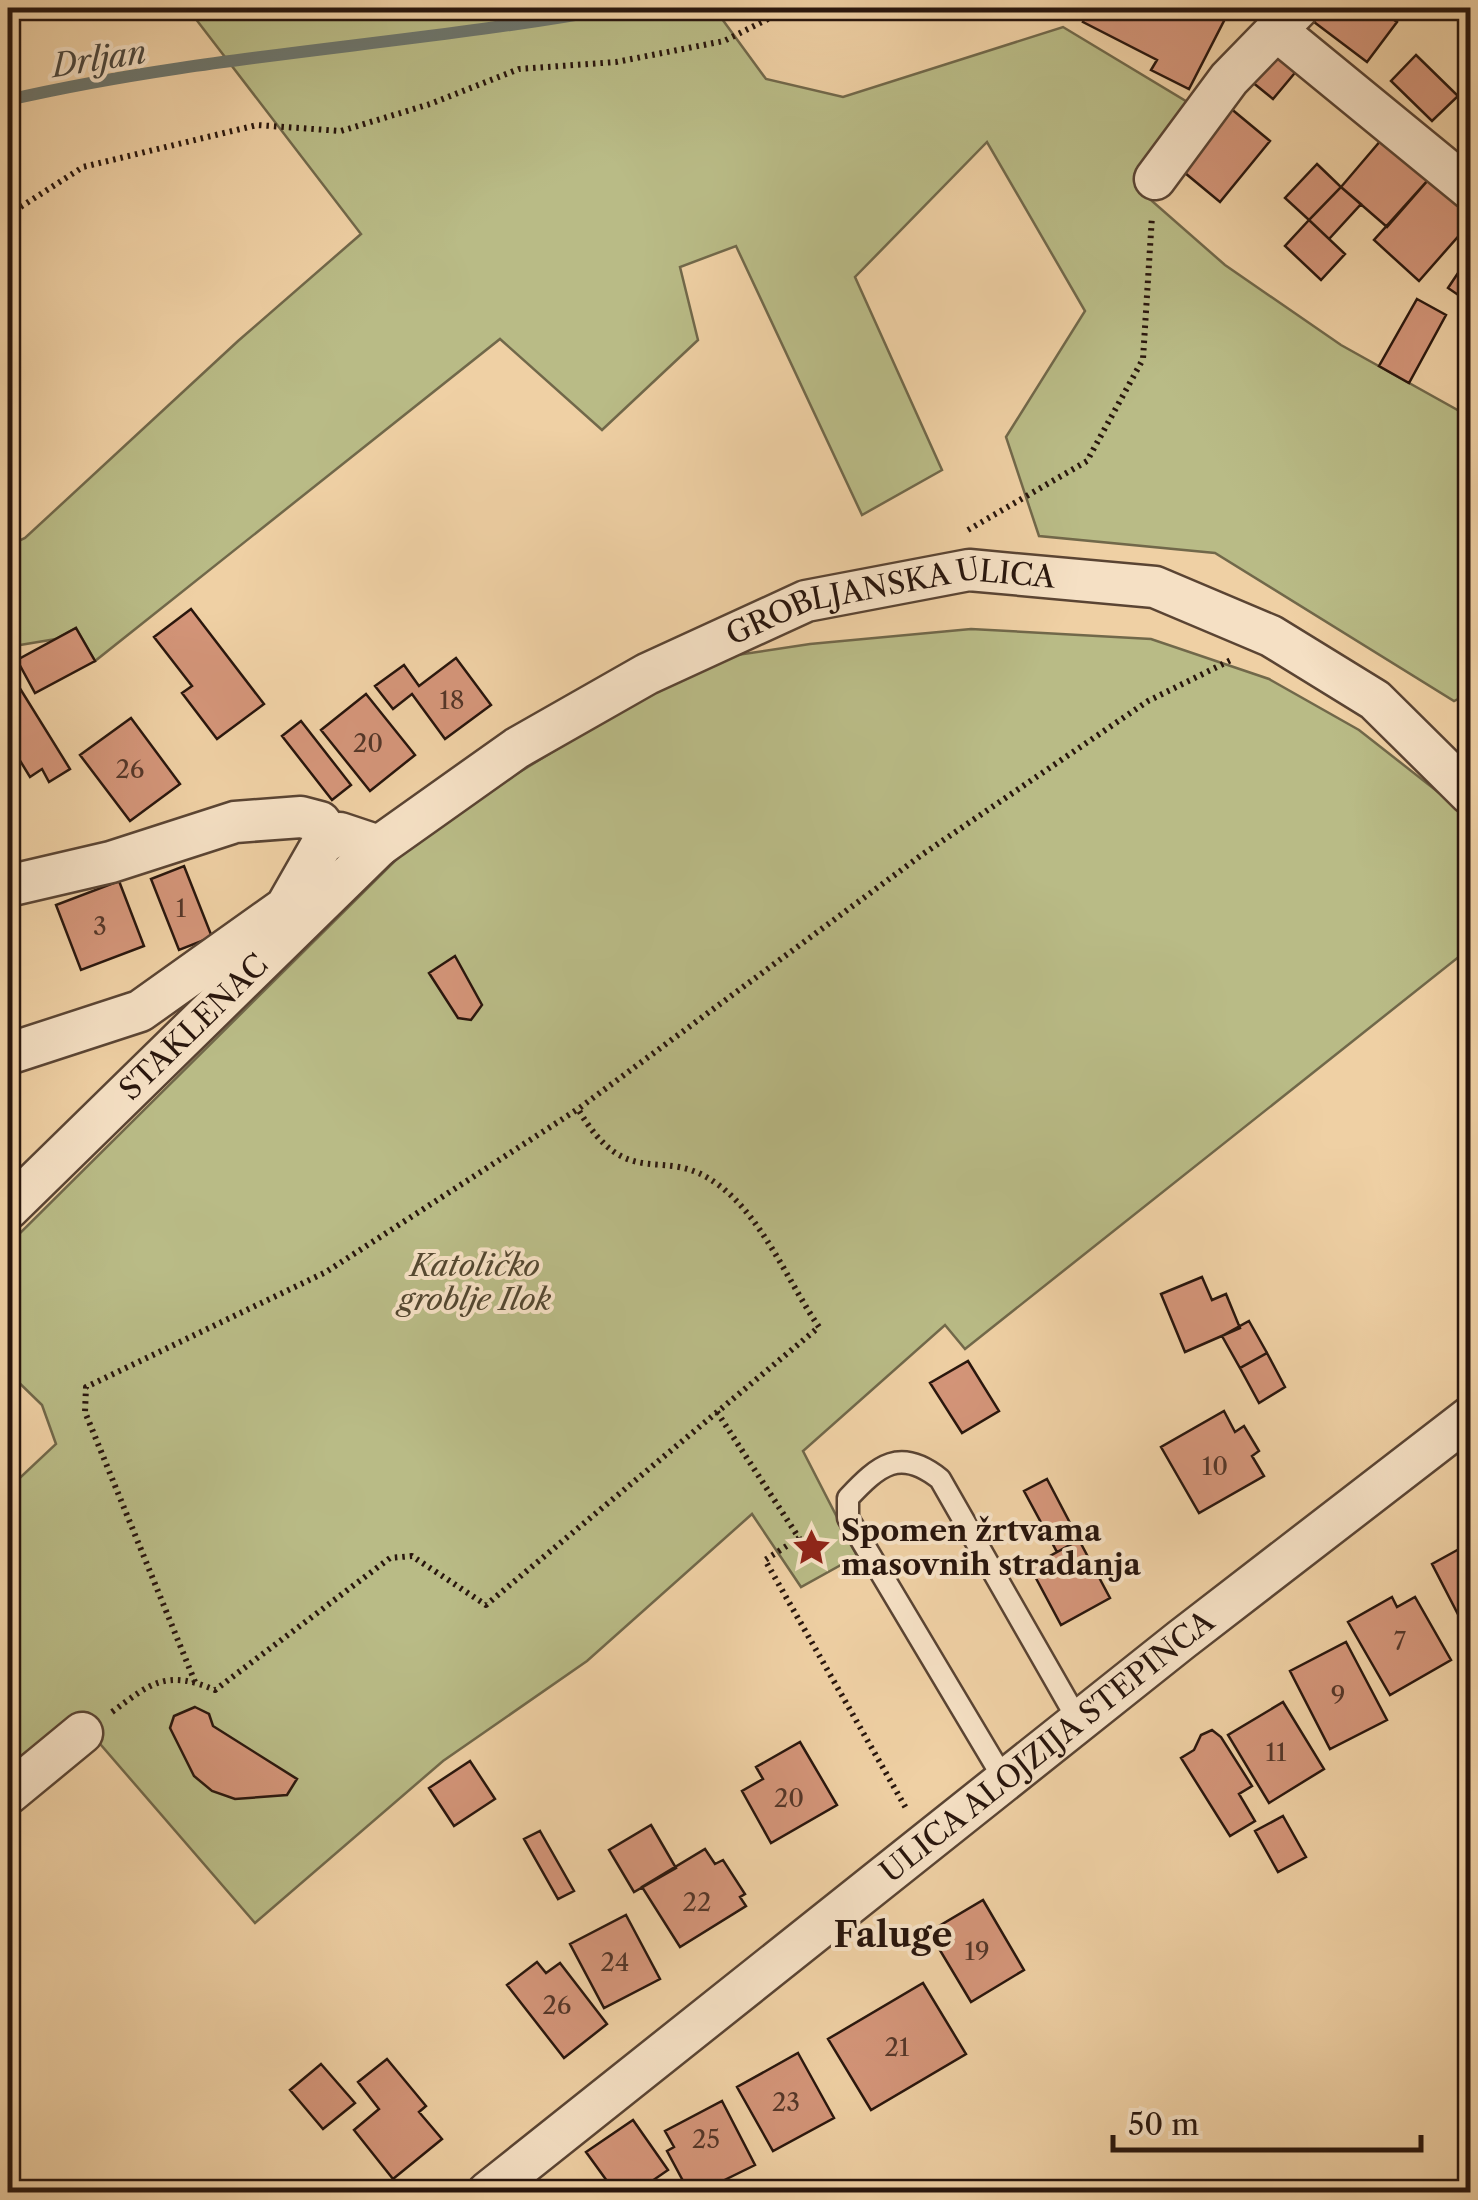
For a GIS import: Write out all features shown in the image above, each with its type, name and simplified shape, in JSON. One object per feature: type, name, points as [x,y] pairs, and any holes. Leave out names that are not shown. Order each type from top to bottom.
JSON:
[{"type":"street","points":[[1154,180],[1229,79],[1287,19],[1470,189]]},
{"type":"street","name":"GROBLJANSKA ULICA","points":[[379,846],[517,748],[647,674],[806,601],[969,570],[1155,587],[1271,636],[1375,700],[1462,785]]},
{"type":"street","points":[[8,886],[111,862],[235,822],[301,817],[320,822],[332,838]]},
{"type":"street","points":[[8,1054],[140,1011],[286,908],[322,844],[340,833],[379,846]]},
{"type":"street","name":"STAKLENAC","points":[[8,1210],[379,846]]},
{"type":"street","name":"ULICA ALOJZIJA STEPINCA","points":[[488,2192],[1078,1722],[1470,1417]]},
{"type":"street","points":[[8,1794],[82,1733]]},
{"type":"lane","points":[[1005,1781],[848,1518],[848,1498],[864,1481],[902,1460],[920,1463],[940,1479],[1078,1722]]},
{"type":"path","points":[[8,215],[84,167],[257,125],[341,131],[430,104],[518,69],[616,62],[724,41],[790,8]]},
{"type":"path","points":[[954,538],[1087,461],[1143,359],[1154,180]]},
{"type":"path","points":[[195,1682],[85,1412],[86,1387],[326,1272],[578,1109],[922,854],[1148,701],[1224,664]]},
{"type":"path","points":[[82,1733],[162,1678],[195,1682],[214,1690],[390,1558],[412,1556],[486,1605],[819,1326],[745,1210],[722,1187],[700,1172],[641,1165],[615,1156],[595,1138],[578,1109]]},
{"type":"path","points":[[717,1412],[799,1538],[765,1560],[926,1844]]},
{"type":"green space","points":[[265,8],[714,8],[766,79],[843,97],[1063,27],[1189,103],[1136,187],[1225,265],[1341,345],[1470,417],[1470,693],[1454,701],[1215,553],[1039,536],[1006,437],[1085,311],[987,142],[855,277],[942,470],[862,515],[736,246],[680,267],[698,340],[602,430],[500,339],[95,661],[76,628],[56,639],[8,647],[8,546],[25,538],[238,341],[361,234],[195,18]]},
{"type":"green space","name":"Katoličko groblje Ilok","points":[[971,629],[1151,639],[1269,679],[1359,730],[1461,810],[1470,823],[1470,948],[965,1349],[945,1325],[803,1451],[857,1556],[801,1587],[752,1514],[587,1661],[443,1761],[255,1923],[88,1730],[8,1794],[8,1489],[56,1444],[42,1405],[8,1372],[8,1245],[423,833],[653,690],[737,655]]},
{"type":"building","points":[[1091,8],[1217,8],[1228,13],[1189,89],[1151,70],[1157,60],[1083,22]]},
{"type":"building","points":[[1324,8],[1377,8],[1397,22],[1367,62],[1314,22]]},
{"type":"building","points":[[1451,8],[1470,8],[1470,25]]},
{"type":"building","points":[[1273,45],[1299,68],[1273,99],[1246,77]]},
{"type":"building","points":[[1416,55],[1458,96],[1432,121],[1391,81]]},
{"type":"building","points":[[1229,107],[1270,141],[1220,202],[1179,168]]},
{"type":"building","points":[[1382,139],[1428,180],[1387,227],[1341,187]]},
{"type":"building","points":[[1317,164],[1341,187],[1309,220],[1285,198]]},
{"type":"building","points":[[1428,180],[1470,215],[1470,223],[1419,281],[1374,240]]},
{"type":"building","points":[[1341,187],[1361,204],[1329,239],[1309,220]]},
{"type":"building","points":[[1309,220],[1345,254],[1321,280],[1285,246]]},
{"type":"building","points":[[1458,273],[1470,281],[1470,303],[1448,288]]},
{"type":"building","points":[[1417,299],[1446,315],[1409,383],[1379,366]]},
{"type":"building","points":[[191,609],[264,704],[217,739],[182,693],[192,686],[154,637]]},
{"type":"building","points":[[76,628],[95,661],[35,693],[17,660]]},
{"type":"building","points":[[456,658],[491,705],[445,739],[412,694],[393,709],[375,686],[404,665],[419,686]]},
{"type":"building","points":[[11,674],[70,769],[49,782],[42,769],[30,777],[8,741]]},
{"type":"building","points":[[366,694],[415,755],[370,791],[321,730]]},
{"type":"building","points":[[131,718],[180,784],[130,821],[80,755]]},
{"type":"building","points":[[301,721],[351,785],[332,800],[282,736]]},
{"type":"building","points":[[184,866],[212,937],[179,950],[151,879]]},
{"type":"building","points":[[119,881],[144,946],[81,970],[56,905]]},
{"type":"building","points":[[12,944],[18,957],[11,961],[16,972],[8,976],[8,946]]},
{"type":"building","points":[[455,956],[482,1005],[471,1020],[458,1018],[429,973]]},
{"type":"building","points":[[1202,1277],[1212,1300],[1226,1294],[1240,1328],[1185,1352],[1161,1294]]},
{"type":"building","points":[[1249,1321],[1267,1353],[1240,1368],[1222,1336]]},
{"type":"building","points":[[1267,1353],[1285,1387],[1259,1403],[1240,1368]]},
{"type":"building","points":[[968,1361],[999,1411],[962,1433],[930,1383]]},
{"type":"building","points":[[1224,1411],[1235,1432],[1244,1426],[1259,1451],[1252,1456],[1264,1476],[1199,1513],[1161,1447]]},
{"type":"building","points":[[1047,1479],[1079,1540],[1057,1552],[1024,1491]]},
{"type":"building","points":[[1079,1540],[1110,1598],[1061,1625],[1030,1567]]},
{"type":"building","points":[[1470,1543],[1470,1620],[1463,1624],[1432,1564]]},
{"type":"building","points":[[1392,1597],[1397,1607],[1415,1597],[1451,1660],[1390,1695],[1348,1622]]},
{"type":"building","points":[[1346,1642],[1387,1720],[1330,1749],[1290,1671]]},
{"type":"building","points":[[1283,1702],[1324,1769],[1269,1803],[1228,1735]]},
{"type":"building","points":[[195,1707],[209,1714],[213,1726],[297,1779],[287,1795],[235,1799],[212,1791],[194,1776],[170,1728],[174,1716]]},
{"type":"building","points":[[1212,1730],[1221,1737],[1252,1786],[1239,1794],[1255,1821],[1230,1836],[1181,1758],[1194,1750],[1201,1735]]},
{"type":"building","points":[[800,1742],[837,1805],[771,1843],[742,1791],[763,1779],[756,1767]]},
{"type":"building","points":[[470,1761],[495,1799],[454,1826],[429,1788]]},
{"type":"building","points":[[1283,1816],[1306,1857],[1278,1872],[1255,1831]]},
{"type":"building","points":[[651,1825],[676,1868],[634,1892],[609,1850]]},
{"type":"building","points":[[540,1831],[574,1891],[558,1899],[524,1839]]},
{"type":"building","points":[[705,1849],[715,1864],[723,1860],[745,1894],[740,1897],[746,1906],[680,1947],[642,1887]]},
{"type":"building","points":[[983,1900],[1024,1970],[971,2002],[929,1932]]},
{"type":"building","points":[[626,1915],[660,1979],[604,2008],[570,1944]]},
{"type":"building","points":[[537,1962],[546,1973],[560,1963],[607,2024],[564,2058],[507,1985]]},
{"type":"building","points":[[923,1983],[966,2054],[871,2110],[828,2039]]},
{"type":"building","points":[[798,2053],[834,2118],[773,2151],[737,2087]]},
{"type":"building","points":[[387,2059],[426,2106],[419,2112],[442,2139],[393,2179],[354,2130],[379,2109],[358,2082]]},
{"type":"building","points":[[321,2064],[355,2103],[323,2129],[290,2090]]},
{"type":"building","points":[[722,2101],[755,2165],[700,2192],[689,2192],[667,2151],[674,2147],[665,2131]]},
{"type":"building","points":[[633,2120],[668,2170],[636,2192],[615,2192],[586,2152]]},
{"type":"building","points":[[587,2181],[593,2192],[563,2192]]},
{"type":"waterway","name":"Drljan","points":[[8,100],[159,71],[615,8]]},
{"type":"place","name":"Spomen žrtvama masovnih stradanja","points":[[811,1548]]},
{"type":"district","name":"Faluge","points":[[893,1935]]}]
